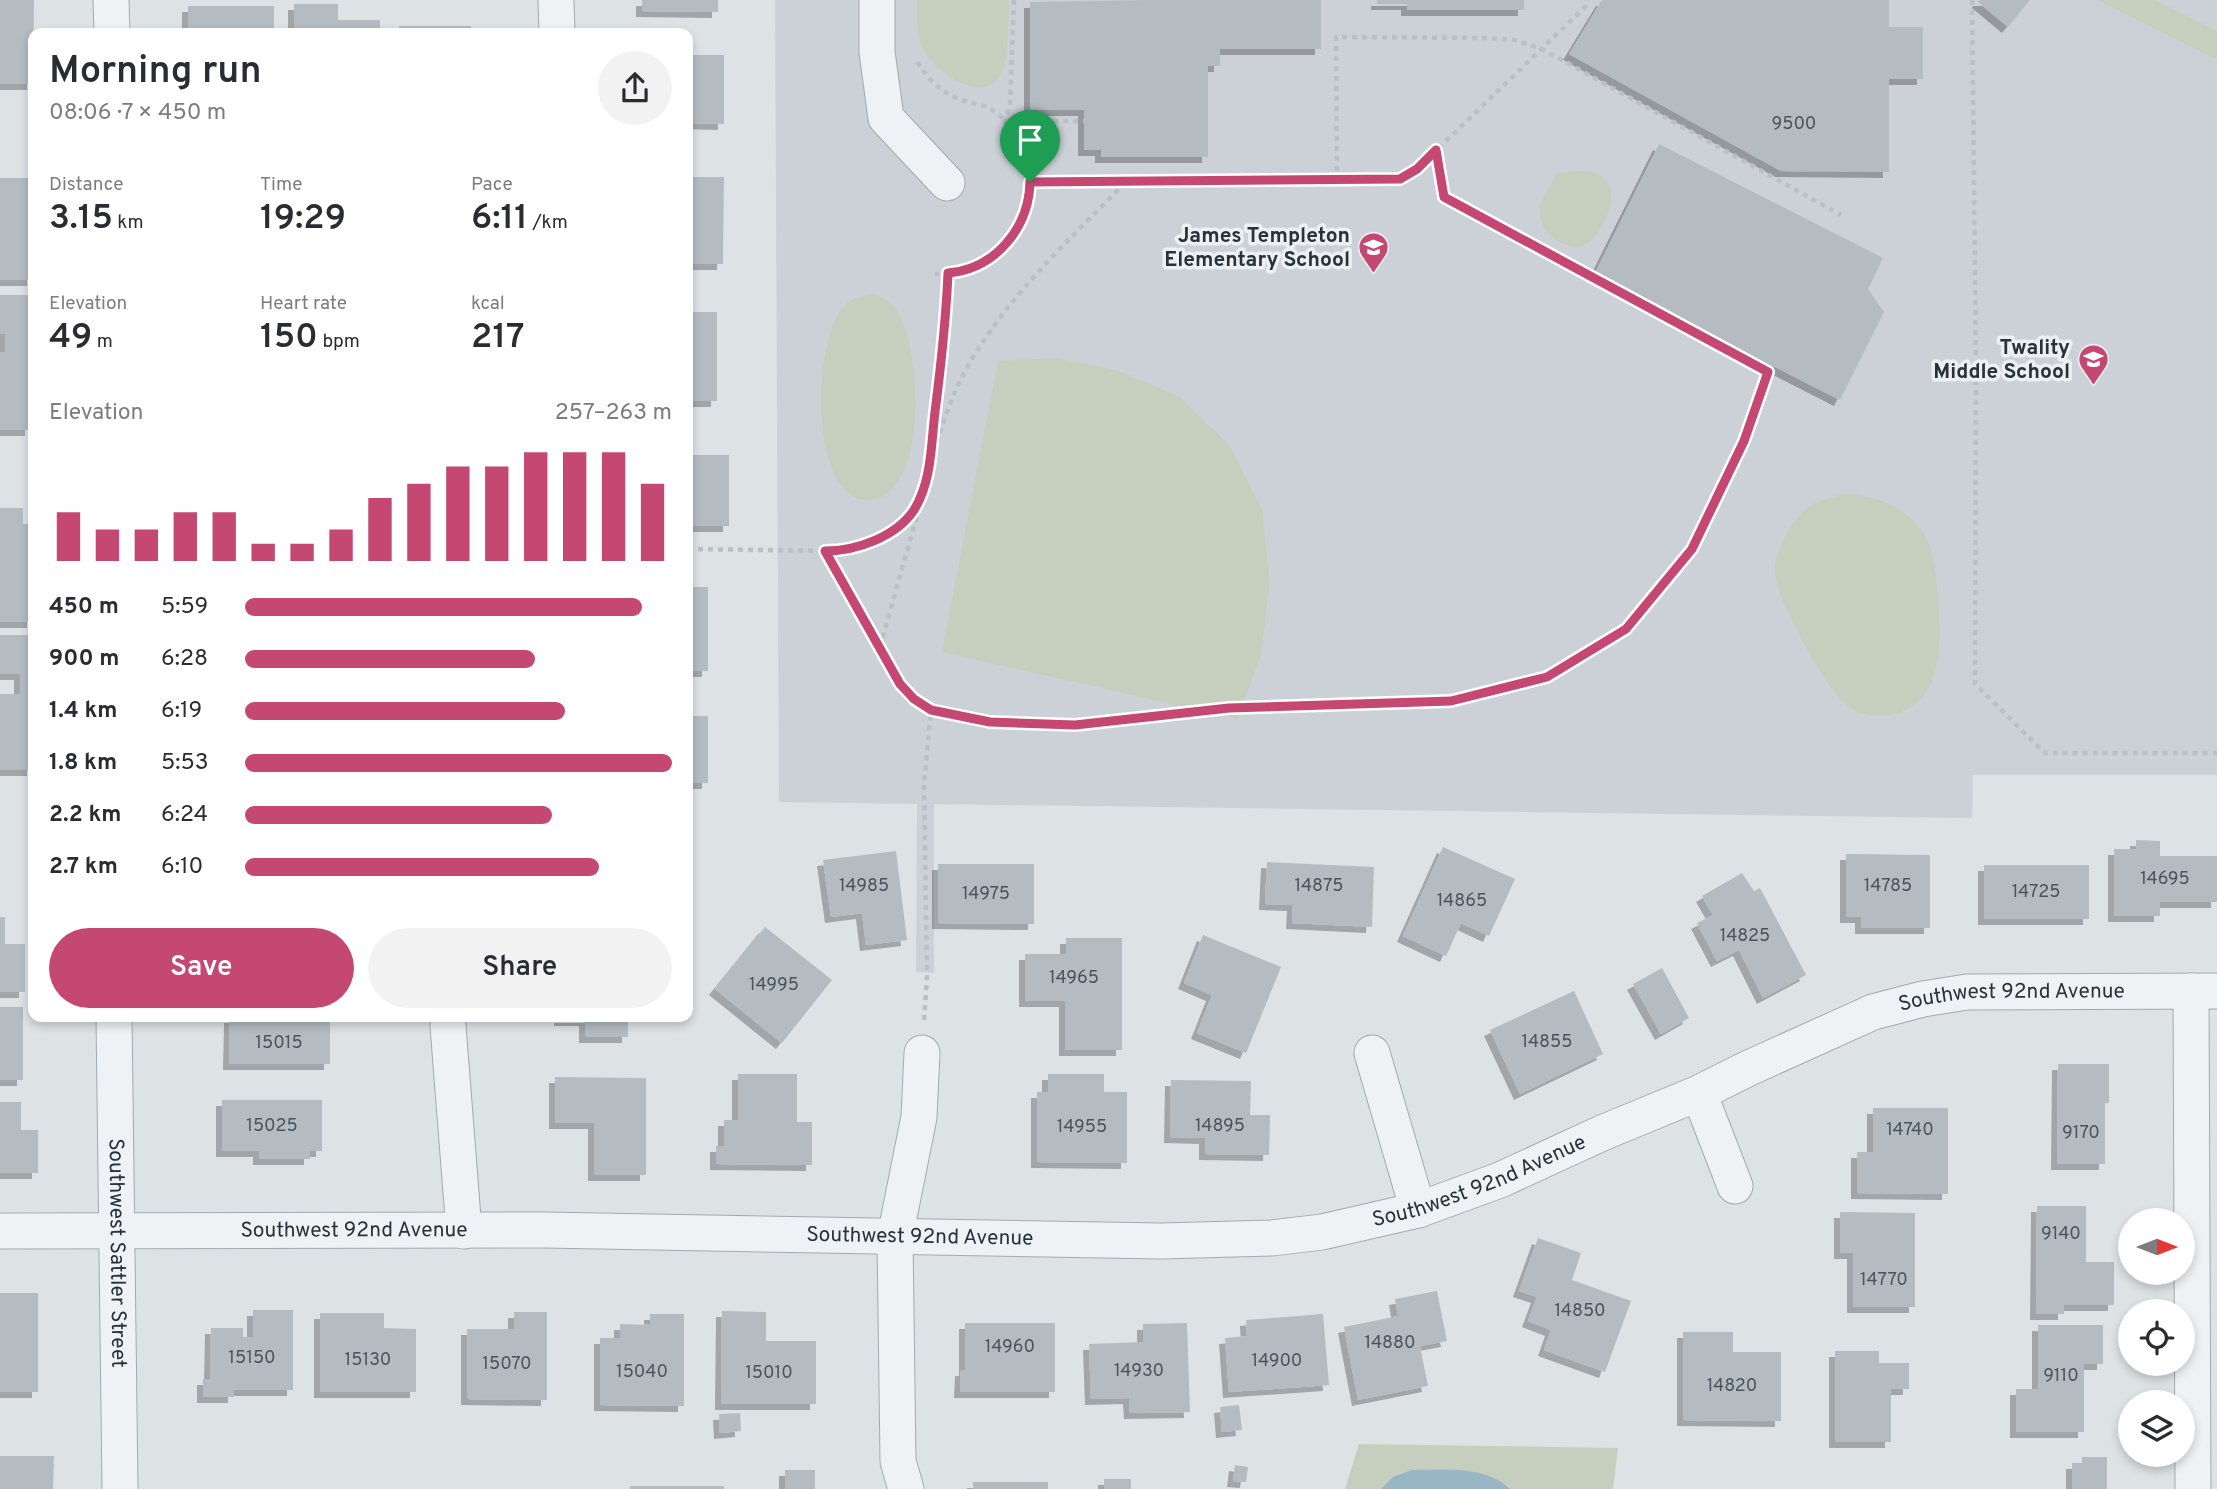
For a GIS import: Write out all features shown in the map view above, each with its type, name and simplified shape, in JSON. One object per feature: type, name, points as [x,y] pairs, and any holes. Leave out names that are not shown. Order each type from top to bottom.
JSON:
[{"type":"street","points":[[111,0],[111,28]]},
{"type":"street","points":[[556,0],[557,28]]},
{"type":"street","points":[[877,0],[877,51],[886,118],[947,183]]},
{"type":"street","points":[[2193,1489],[2205,1424],[2204,991]]},
{"type":"street","name":"Southwest 92nd Avenue","points":[[0,1231],[464,1231],[1161,1241],[1272,1238],[1322,1232],[1418,1210],[1500,1180],[1873,1013],[1923,999],[1967,992],[2204,991]]},
{"type":"street","name":"Southwest Sattler Street","points":[[114,1022],[120,1489]]},
{"type":"street","points":[[448,1026],[464,1231]]},
{"type":"street","points":[[906,1489],[898,1461],[895,1237],[919,1117],[922,1053]]},
{"type":"street","points":[[1371,1053],[1418,1210]]},
{"type":"street","points":[[1699,1093],[1735,1186]]},
{"type":"path","points":[[1005,121],[1010,105],[1014,0]]},
{"type":"path","points":[[1030,182],[1400,179],[1417,169],[1542,49],[1586,6],[1586,0]]},
{"type":"path","points":[[1972,0],[1976,362],[1975,684],[2045,753],[2217,753]]},
{"type":"path","points":[[1337,181],[1336,37],[1489,38],[1514,40],[1542,49],[1841,215]]},
{"type":"path","points":[[913,56],[936,86],[950,96],[985,106],[1005,121],[1024,151],[1030,182],[1030,195],[1024,214],[1016,233],[1004,246],[991,258],[975,266],[935,274]]},
{"type":"path","points":[[1005,121],[1084,121]]},
{"type":"path","points":[[825,551],[900,684],[914,699],[931,710],[990,722],[1075,725],[1229,708],[1451,701],[1547,677],[1626,629],[1692,549],[1744,441],[1768,372],[1444,197],[1436,150]]},
{"type":"path","points":[[880,648],[929,467],[948,407],[963,374],[998,321],[1048,260],[1127,181]]},
{"type":"path","points":[[929,467],[946,317],[948,273]]},
{"type":"path","points":[[693,549],[825,551],[854,548],[891,531],[912,513],[922,495]]},
{"type":"path","points":[[922,1053],[928,977],[924,783],[931,710]]},
{"type":"shaded area","name":"James Templeton Elementary School","points":[[775,0],[2217,0],[2217,775],[1973,775],[1972,818],[934,804],[934,973],[916,972],[917,804],[779,802]]},
{"type":"green space","points":[[917,0],[1009,0],[1006,55],[1003,70],[996,81],[986,86],[964,84],[932,62],[920,40]]},
{"type":"green space","points":[[2097,0],[2155,0],[2217,31],[2217,60]]},
{"type":"green space","points":[[1591,172],[1605,180],[1609,186],[1611,202],[1596,235],[1580,247],[1564,244],[1548,233],[1541,220],[1540,206],[1556,173]]},
{"type":"green space","points":[[873,294],[895,308],[904,327],[915,385],[915,418],[911,449],[901,476],[887,494],[866,500],[847,492],[834,473],[825,444],[821,411],[822,377],[827,345],[836,319],[848,302]]},
{"type":"green space","points":[[1058,358],[1120,371],[1180,397],[1230,446],[1262,509],[1270,583],[1261,654],[1238,719],[942,652],[998,361]]},
{"type":"green space","points":[[1843,494],[1882,501],[1905,514],[1923,533],[1933,557],[1940,631],[1936,667],[1923,697],[1911,707],[1894,714],[1878,716],[1861,713],[1843,702],[1807,650],[1777,584],[1777,558],[1793,523],[1813,504]]},
{"type":"green space","points":[[1359,1444],[1618,1448],[1613,1489],[1345,1489]]},
{"type":"water","points":[[1412,1470],[1476,1472],[1500,1481],[1510,1489],[1381,1489],[1393,1477]]},
{"type":"building","points":[[0,0],[34,0],[34,28],[28,28],[28,84],[0,84]]},
{"type":"building","points":[[642,0],[718,0],[718,12],[642,11]]},
{"type":"building","points":[[1321,0],[1321,49],[1220,49],[1220,66],[1208,66],[1208,157],[1101,157],[1101,150],[1084,150],[1084,110],[1030,110],[1030,2]]},
{"type":"building","points":[[1377,0],[1524,0],[1524,10],[1407,10],[1407,4],[1377,4]]},
{"type":"building","points":[[1602,0],[1889,0],[1889,27],[1923,27],[1923,79],[1889,79],[1889,172],[1781,171],[1569,54]]},
{"type":"building","points":[[2030,0],[2008,27],[1978,2]]},
{"type":"building","points":[[294,4],[338,4],[338,20],[380,20],[380,28],[294,28]]},
{"type":"building","points":[[188,6],[274,6],[274,28],[188,28]]},
{"type":"building","points":[[399,26],[471,26],[471,28]]},
{"type":"building","points":[[693,55],[724,55],[724,124],[693,123]]},
{"type":"building","points":[[1659,144],[1883,258],[1868,289],[1884,312],[1840,400],[1594,275]]},
{"type":"building","points":[[693,177],[724,177],[723,264],[693,264]]},
{"type":"building","points":[[0,178],[28,178],[28,280],[0,280]]},
{"type":"building","points":[[0,295],[28,295],[28,430],[0,430],[0,352],[5,352],[5,334],[0,334]]},
{"type":"building","points":[[693,312],[717,312],[717,401],[693,401]]},
{"type":"building","points":[[693,455],[729,455],[729,526],[693,526]]},
{"type":"building","points":[[0,508],[23,508],[23,524],[28,524],[28,622],[0,622]]},
{"type":"building","points":[[693,587],[708,587],[708,671],[693,671]]},
{"type":"building","points":[[0,635],[28,635],[28,770],[0,770],[0,694],[20,694],[20,674],[0,674]]},
{"type":"building","points":[[693,716],[708,716],[708,783],[693,783]]},
{"type":"building","points":[[2136,840],[2160,841],[2160,856],[2217,856],[2217,902],[2160,902],[2160,916],[2114,916],[2114,849],[2136,849]]},
{"type":"building","points":[[1443,847],[1515,879],[1489,936],[1461,923],[1446,956],[1403,936]]},
{"type":"building","points":[[896,851],[907,940],[866,945],[862,913],[831,917],[823,860]]},
{"type":"building","points":[[1846,854],[1930,855],[1930,928],[1861,928],[1861,917],[1846,917]]},
{"type":"building","points":[[1267,862],[1374,867],[1372,927],[1292,923],[1293,905],[1265,904]]},
{"type":"building","points":[[938,864],[1034,864],[1034,924],[938,923]]},
{"type":"building","points":[[1984,865],[2089,865],[2089,919],[1984,919]]},
{"type":"building","points":[[1742,873],[1754,891],[1760,888],[1806,975],[1763,998],[1739,950],[1717,961],[1697,923],[1713,915],[1702,896]]},
{"type":"building","points":[[0,917],[5,917],[5,944],[25,944],[25,992],[0,992]]},
{"type":"building","points":[[765,927],[832,980],[782,1043],[715,989]]},
{"type":"building","points":[[1203,935],[1281,967],[1246,1053],[1197,1033],[1212,995],[1184,983]]},
{"type":"building","points":[[1066,938],[1122,938],[1122,1050],[1065,1050],[1065,1001],[1025,1001],[1025,954],[1066,954]]},
{"type":"building","points":[[1662,968],[1689,1018],[1661,1034],[1633,984]]},
{"type":"building","points":[[1574,991],[1603,1054],[1520,1094],[1490,1030]]},
{"type":"building","points":[[0,1007],[23,1007],[23,1080],[0,1080]]},
{"type":"building","points":[[230,1022],[330,1022],[330,1064],[229,1064]]},
{"type":"building","points":[[585,1022],[628,1022],[628,1037],[585,1037]]},
{"type":"building","points":[[2058,1064],[2109,1064],[2109,1103],[2105,1103],[2105,1164],[2057,1164]]},
{"type":"building","points":[[738,1074],[797,1074],[797,1122],[812,1122],[812,1165],[716,1164],[716,1146],[724,1146],[724,1120],[738,1120]]},
{"type":"building","points":[[1048,1074],[1104,1074],[1104,1092],[1127,1092],[1127,1163],[1037,1162],[1037,1092],[1048,1092]]},
{"type":"building","points":[[555,1077],[646,1078],[646,1175],[594,1175],[594,1123],[555,1123]]},
{"type":"building","points":[[1171,1080],[1251,1081],[1250,1115],[1270,1115],[1269,1155],[1205,1154],[1205,1138],[1170,1137]]},
{"type":"building","points":[[222,1100],[322,1100],[322,1151],[310,1151],[310,1159],[259,1159],[259,1151],[222,1151]]},
{"type":"building","points":[[0,1102],[21,1102],[21,1130],[38,1130],[38,1173],[0,1173]]},
{"type":"building","points":[[1873,1108],[1948,1108],[1948,1194],[1857,1193],[1857,1152],[1873,1152]]},
{"type":"building","points":[[2037,1206],[2086,1206],[2086,1262],[2114,1262],[2114,1305],[2064,1305],[2064,1314],[2036,1314]]},
{"type":"building","points":[[1840,1212],[1915,1213],[1915,1307],[1853,1307],[1853,1253],[1840,1253]]},
{"type":"building","points":[[1538,1238],[1581,1253],[1572,1280],[1631,1301],[1605,1372],[1544,1350],[1551,1330],[1528,1321],[1537,1297],[1519,1291]]},
{"type":"building","points":[[1437,1291],[1447,1341],[1420,1346],[1428,1386],[1358,1400],[1344,1327],[1398,1316],[1395,1299]]},
{"type":"building","points":[[0,1293],[38,1293],[38,1392],[0,1392]]},
{"type":"building","points":[[253,1310],[293,1310],[293,1390],[234,1390],[234,1397],[203,1397],[203,1379],[210,1379],[211,1328],[243,1328],[243,1337],[253,1337]]},
{"type":"building","points":[[722,1311],[766,1312],[766,1341],[816,1341],[816,1404],[721,1404]]},
{"type":"building","points":[[514,1312],[547,1312],[547,1400],[467,1399],[467,1329],[514,1329]]},
{"type":"building","points":[[320,1313],[384,1313],[384,1328],[416,1329],[416,1392],[320,1392]]},
{"type":"building","points":[[650,1314],[684,1314],[684,1406],[600,1405],[600,1338],[620,1338],[620,1324],[650,1325]]},
{"type":"building","points":[[1323,1314],[1329,1385],[1229,1392],[1225,1338],[1247,1336],[1246,1320]]},
{"type":"building","points":[[965,1323],[1055,1323],[1055,1392],[960,1392],[961,1370],[965,1370]]},
{"type":"building","points":[[1187,1323],[1190,1412],[1130,1413],[1129,1398],[1091,1399],[1089,1344],[1143,1342],[1143,1324]]},
{"type":"building","points":[[2038,1325],[2103,1325],[2103,1364],[2084,1364],[2084,1432],[2016,1432],[2016,1389],[2038,1389]]},
{"type":"building","points":[[1683,1332],[1733,1332],[1733,1352],[1781,1352],[1781,1421],[1683,1420]]},
{"type":"building","points":[[1835,1351],[1879,1351],[1879,1363],[1909,1363],[1909,1389],[1891,1389],[1891,1442],[1835,1442]]},
{"type":"building","points":[[1239,1405],[1242,1430],[1222,1432],[1220,1407]]},
{"type":"building","points":[[740,1413],[741,1431],[720,1433],[719,1414]]},
{"type":"building","points":[[0,1456],[54,1456],[53,1489],[0,1489]]},
{"type":"building","points":[[2082,1457],[2107,1457],[2107,1489],[2072,1489],[2072,1463],[2082,1463]]},
{"type":"building","points":[[1235,1465],[1248,1467],[1246,1482],[1233,1481]]},
{"type":"building","points":[[785,1470],[815,1470],[815,1489],[785,1489]]},
{"type":"building","points":[[1104,1479],[1131,1479],[1131,1489],[1104,1489]]},
{"type":"building","points":[[973,1482],[1048,1482],[1048,1489],[973,1489]]},
{"type":"building","points":[[630,1486],[724,1486],[724,1489],[630,1489]]},
{"type":"place","name":"James Templeton Elementary School","points":[[1373,275]]},
{"type":"place","name":"Twality Middle School","points":[[2093,387]]},
{"type":"route","points":[[1436,150],[1444,197],[1768,372],[1744,441],[1692,549],[1626,629],[1547,677],[1451,701],[1229,708],[1075,725],[990,722],[931,710],[914,699],[890,669],[825,551],[854,548],[891,531],[912,513],[922,495],[929,467],[946,317],[948,273],[975,266],[991,258],[1016,233],[1030,195],[1030,182],[1400,179],[1417,169],[1436,150]]}]
